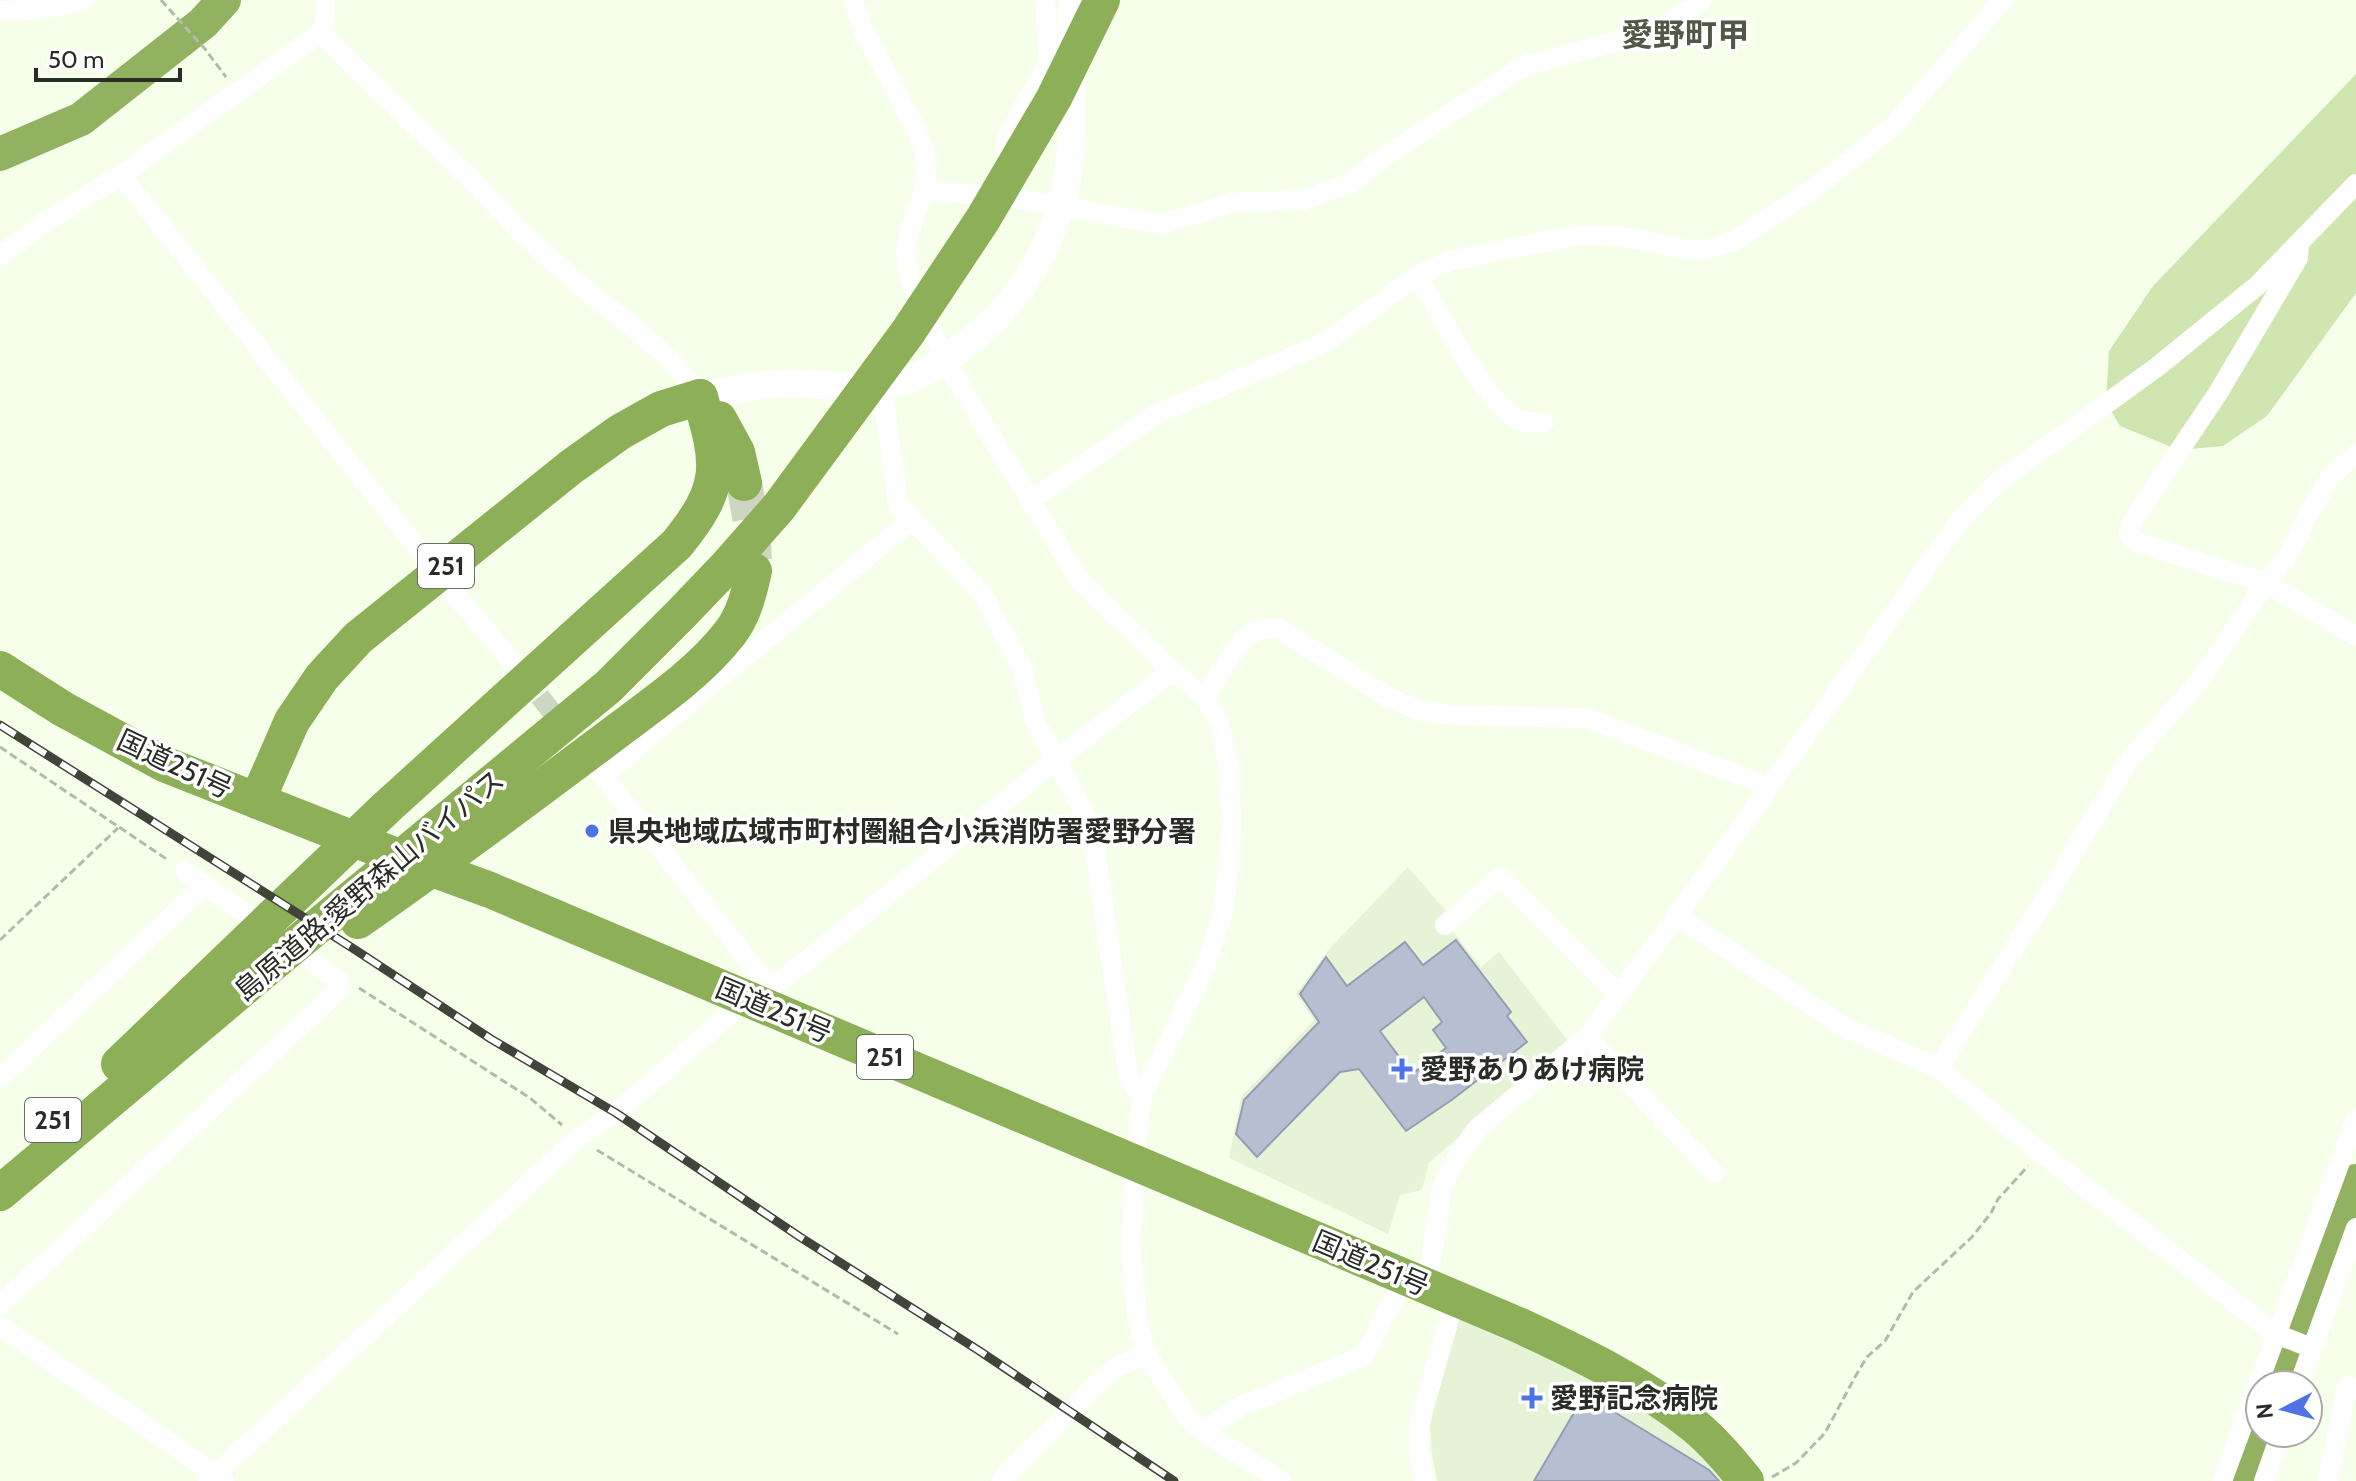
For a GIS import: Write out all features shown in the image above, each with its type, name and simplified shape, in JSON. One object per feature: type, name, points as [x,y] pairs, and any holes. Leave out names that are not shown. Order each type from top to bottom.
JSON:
[{"type":"highway","name":"島原道路;愛野森山バイパス","points":[[421,831],[608,687],[732,564],[779,507],[908,332],[983,219],[1054,98],[1102,0]]},
{"type":"highway","points":[[700,397],[724,426],[737,452],[744,483]]},
{"type":"highway","points":[[279,946],[421,831],[577,632],[677,544],[698,518],[710,491],[715,467],[713,443],[700,397]]},
{"type":"highway","name":"251","points":[[257,801],[292,721],[322,677],[358,638],[571,467],[620,432],[661,409],[700,397]]},
{"type":"highway","points":[[0,1195],[226,1017],[279,946],[421,831],[672,689],[731,632],[746,606],[732,564]]},
{"type":"highway","name":"国道251号","points":[[0,669],[63,709],[164,764],[760,998],[1135,1163],[1551,1340],[1621,1376],[1697,1428],[1746,1481]]},
{"type":"highway","name":"251","points":[[0,1165],[106,1076],[279,946]]},
{"type":"street","points":[[0,11],[29,11],[84,0]]},
{"type":"street","points":[[0,256],[45,222],[121,175],[320,33],[325,20],[325,0]]},
{"type":"street","points":[[853,0],[865,33],[916,129],[924,151],[924,191],[908,236],[906,255],[909,277],[945,361],[1079,579],[1172,671],[1205,697],[1219,722],[1229,767],[1231,822],[1229,869],[1222,915],[1204,970],[1142,1095],[1131,1241],[1133,1282],[1138,1322],[1147,1355],[1187,1417],[1203,1431],[1281,1481]]},
{"type":"street","points":[[1007,197],[1007,141],[1049,63],[1045,0]]},
{"type":"street","points":[[320,33],[473,181],[520,231],[585,290],[676,365],[700,397],[779,383],[882,386],[917,376],[945,361],[984,330],[1016,295],[1042,255],[1061,207],[1071,147],[1070,28],[1073,0]]},
{"type":"street","points":[[924,191],[1007,197],[1162,224],[1232,203],[1302,200],[1353,182],[1382,158],[1524,66],[1659,30],[1702,0]]},
{"type":"street","points":[[1030,501],[1156,414],[1325,343],[1417,276],[1449,261],[1578,235],[1619,236],[1691,250],[1709,249],[1735,240],[1812,190],[1892,127],[2003,0]]},
{"type":"street","points":[[121,175],[438,574],[511,660]]},
{"type":"street","points":[[1424,1481],[1419,1452],[1429,1287],[1442,1187],[1459,1154],[1477,1129],[1587,1037],[1958,523],[1998,482],[2157,367],[2258,285],[2356,184]]},
{"type":"street","points":[[2298,242],[2298,258],[2218,393],[2142,506],[2129,534],[2133,541],[2266,583],[2356,636]]},
{"type":"street","points":[[1417,276],[1484,387],[1505,411],[1519,420],[1544,423]]},
{"type":"street","points":[[882,386],[898,504],[983,595],[1022,668],[1035,721],[1082,807],[1094,844],[1129,1079],[1142,1095]]},
{"type":"street","points":[[1938,1068],[2037,913],[2129,760],[2198,683],[2288,556],[2330,477],[2356,454]]},
{"type":"street","points":[[760,998],[600,772],[912,520]]},
{"type":"street","points":[[1205,697],[1242,641],[1254,632],[1267,628],[1279,629],[1393,700],[1422,711],[1450,715],[1586,718],[1768,786]]},
{"type":"street","points":[[0,1326],[216,1479],[578,1138],[616,1113],[1056,760],[1172,671]]},
{"type":"street","points":[[0,1305],[337,993],[338,980],[185,871]]},
{"type":"street","points":[[1445,925],[1500,877],[1619,995]]},
{"type":"street","points":[[0,1078],[205,885]]},
{"type":"street","points":[[1677,916],[1842,1026],[1938,1068],[2040,1152],[2279,1335],[2309,1347]]},
{"type":"street","points":[[1587,1037],[1714,1173]]},
{"type":"street","points":[[2222,1481],[2279,1335],[2356,1119]]},
{"type":"street","points":[[2303,1369],[2356,1228]]},
{"type":"street","points":[[1203,1431],[1239,1407],[1364,1356],[1429,1287]]},
{"type":"street","points":[[1001,1481],[1103,1378],[1120,1365],[1147,1355]]},
{"type":"street","points":[[2328,1481],[2347,1386],[2356,1388]]},
{"type":"street","points":[[2264,1481],[2275,1449]]},
{"type":"path","points":[[161,0],[205,49],[237,92]]},
{"type":"path","points":[[0,747],[185,871]]},
{"type":"path","points":[[0,940],[118,828]]},
{"type":"path","points":[[339,985],[359,989],[530,1098],[578,1138],[898,1334]]},
{"type":"path","points":[[1765,1481],[1796,1463],[1825,1433],[1867,1357],[1885,1341],[1913,1292],[1972,1237],[1998,1199],[2040,1152]]},
{"type":"shaded area","name":"愛野ありあけ病院","points":[[1408,867],[1448,913],[1443,919],[1481,967],[1499,952],[1569,1042],[1429,1163],[1422,1190],[1400,1195],[1388,1234],[1229,1158],[1241,1097],[1314,1020],[1296,994],[1329,949]]},
{"type":"shaded area","name":"愛野記念病院","points":[[1460,1314],[1539,1349],[1648,1409],[1728,1481],[1437,1481],[1430,1427],[1437,1387]]},
{"type":"green space","points":[[2356,74],[2356,293],[2267,416],[2223,446],[2179,450],[2120,426],[2106,402],[2109,351],[2153,286]]},
{"type":"building","points":[[1456,940],[1511,1012],[1507,1016],[1527,1042],[1406,1131],[1359,1069],[1340,1072],[1257,1157],[1236,1134],[1244,1100],[1319,1022],[1300,994],[1326,957],[1347,986],[1405,942],[1423,965]],"holes":[[[1424,997],[1442,1022],[1433,1030],[1446,1048],[1412,1074],[1380,1031]]]},
{"type":"building","points":[[1585,1394],[1709,1470],[1719,1481],[1534,1481]]},
{"type":"waterway","points":[[0,154],[81,119],[203,23],[224,0]]},
{"type":"waterway","points":[[2288,1369],[2356,1181]]},
{"type":"waterway","points":[[2247,1481],[2258,1449]]},
{"type":"tunnel","points":[[744,483],[754,560]]},
{"type":"tunnel","points":[[521,673],[568,732]]},
{"type":"railway","points":[[0,725],[491,1039],[616,1113],[1174,1481]]},
{"type":"place","name":"県央地域広域市町村圏組合小浜消防署愛野分署","points":[[592,831]]},
{"type":"place","name":"愛野ありあけ病院","points":[[1402,1069]]},
{"type":"place","name":"愛野記念病院","points":[[1532,1398]]},
{"type":"district","name":"愛野町甲","points":[[1685,35]]}]
